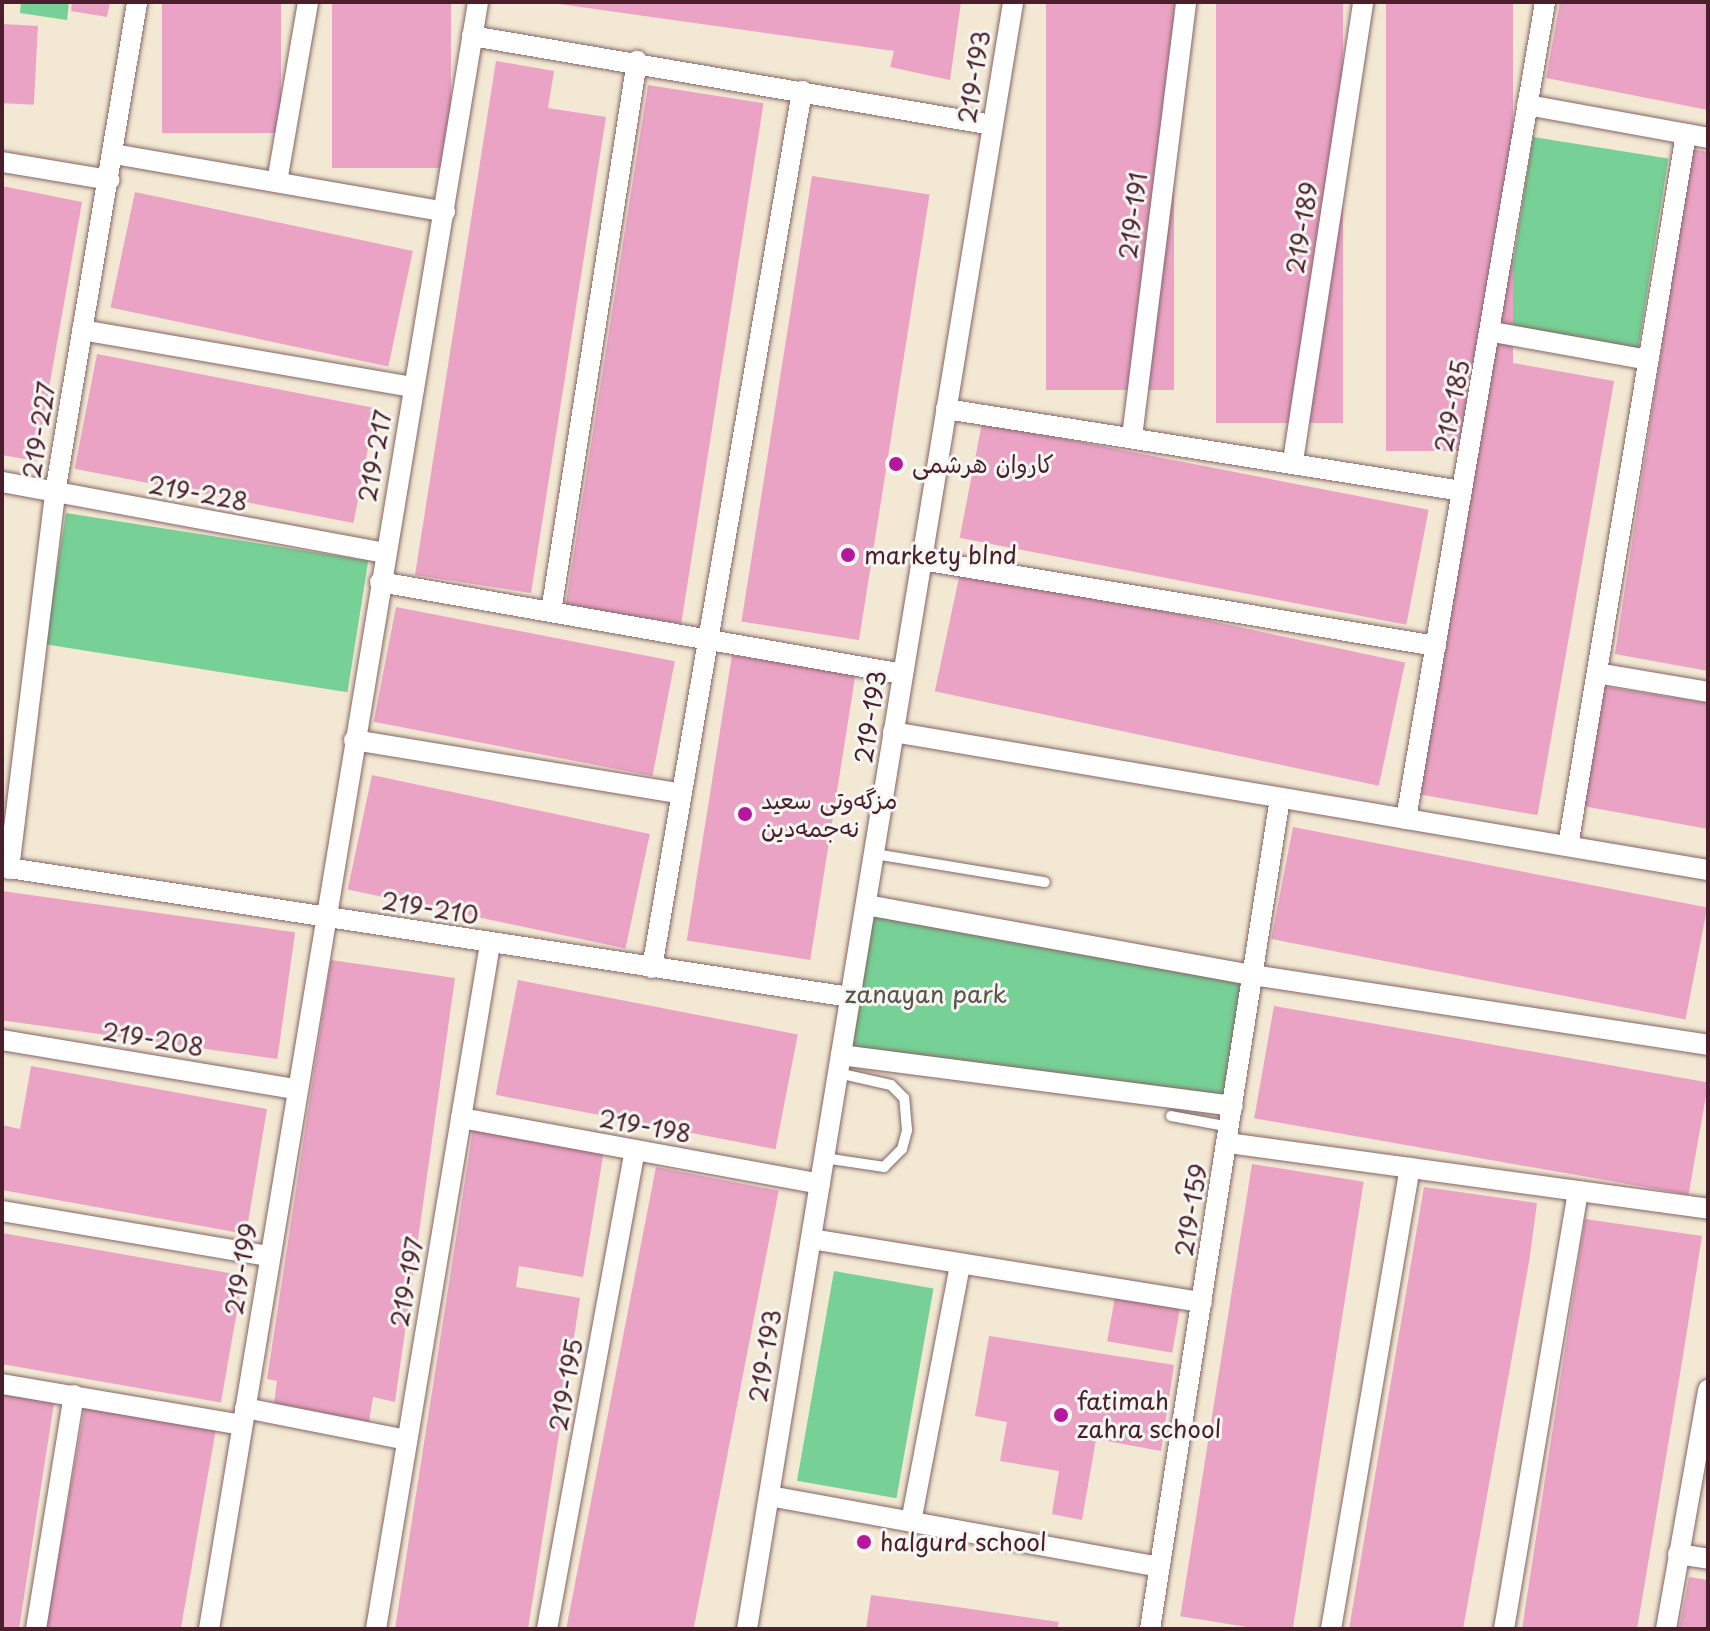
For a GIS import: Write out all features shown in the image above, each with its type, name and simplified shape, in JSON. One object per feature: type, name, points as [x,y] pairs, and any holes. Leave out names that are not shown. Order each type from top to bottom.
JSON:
[{"type":"street","name":"219-227","points":[[5,868],[55,493],[110,180],[137,2]]},
{"type":"street","points":[[277,182],[308,2]]},
{"type":"street","name":"219-217","points":[[324,918],[478,2]]},
{"type":"street","name":"219-193","points":[[747,1629],[1013,2]]},
{"type":"street","name":"219-191","points":[[1132,437],[1186,2]]},
{"type":"street","name":"219-189","points":[[1293,461],[1363,2]]},
{"type":"street","name":"219-185","points":[[1406,819],[1462,491],[1493,332],[1545,2]]},
{"type":"street","points":[[472,36],[637,61],[992,125]]},
{"type":"street","points":[[551,612],[637,61]]},
{"type":"street","points":[[652,968],[802,91]]},
{"type":"street","points":[[1527,105],[1708,138]]},
{"type":"street","points":[[1568,846],[1686,134]]},
{"type":"street","points":[[114,154],[445,212]]},
{"type":"street","points":[[2,162],[110,180]]},
{"type":"street","points":[[82,330],[413,387]]},
{"type":"street","points":[[1493,332],[1649,360]]},
{"type":"street","points":[[946,409],[1293,461],[1462,491]]},
{"type":"street","name":"219-228","points":[[2,482],[385,553]]},
{"type":"street","points":[[922,560],[1436,646]]},
{"type":"street","points":[[380,582],[903,674]]},
{"type":"street","points":[[1597,673],[1708,692]]},
{"type":"street","points":[[893,732],[1708,870]]},
{"type":"street","points":[[354,740],[682,794]]},
{"type":"street","name":"219-159","points":[[1150,1629],[1280,798]]},
{"type":"street","name":"219-210","points":[[5,868],[850,997]]},
{"type":"street","points":[[866,905],[1252,975],[1708,1045]]},
{"type":"street","name":"219-199","points":[[209,1629],[324,918]]},
{"type":"street","name":"219-197","points":[[376,1629],[490,944]]},
{"type":"street","name":"219-208","points":[[2,1040],[296,1089]]},
{"type":"street","points":[[840,1064],[1230,1125],[1410,1168],[1708,1209]]},
{"type":"street","name":"219-198","points":[[461,1118],[820,1184]]},
{"type":"street","name":"219-195","points":[[547,1629],[635,1151]]},
{"type":"street","points":[[1331,1629],[1410,1168]]},
{"type":"street","points":[[1504,1629],[1578,1191]]},
{"type":"street","points":[[2,1211],[269,1256]]},
{"type":"street","points":[[811,1239],[1202,1302]]},
{"type":"street","points":[[911,1522],[960,1265]]},
{"type":"street","points":[[2,1384],[407,1440]]},
{"type":"street","points":[[1666,1629],[1708,1391]]},
{"type":"street","points":[[36,1629],[74,1395]]},
{"type":"street","points":[[769,1496],[1160,1567]]},
{"type":"street","points":[[1678,1554],[1708,1559]]},
{"type":"lane","points":[[875,854],[1045,882]]},
{"type":"lane","points":[[824,1158],[884,1167],[902,1149],[907,1130],[904,1098],[891,1085],[840,1064]]},
{"type":"lane","points":[[1171,1116],[1230,1125]]},
{"type":"green space","points":[[21,2],[69,2],[67,20],[20,13]]},
{"type":"green space","points":[[1533,137],[1668,158],[1638,348],[1503,327]]},
{"type":"green space","points":[[66,513],[368,561],[347,692],[45,644]]},
{"type":"green space","name":"zanayan park","points":[[864,911],[1245,983],[1226,1096],[841,1055]]},
{"type":"green space","points":[[834,1271],[933,1289],[896,1498],[797,1481]]},
{"type":"building","points":[[72,2],[110,2],[107,17],[71,11]]},
{"type":"building","points":[[162,2],[281,2],[281,133],[162,133]]},
{"type":"building","points":[[332,2],[451,2],[451,168],[332,168]]},
{"type":"building","points":[[545,2],[961,2],[950,80],[890,67],[894,51]]},
{"type":"building","points":[[1046,2],[1174,2],[1174,390],[1046,390]]},
{"type":"building","points":[[1216,2],[1343,2],[1343,423],[1216,423]]},
{"type":"building","points":[[1386,2],[1513,2],[1513,451],[1386,451]]},
{"type":"building","points":[[1560,2],[1708,2],[1708,110],[1546,78]]},
{"type":"building","points":[[2,24],[38,26],[34,105],[2,103]]},
{"type":"building","points":[[496,61],[554,71],[548,108],[606,117],[531,593],[415,575]]},
{"type":"building","points":[[648,85],[764,103],[681,624],[566,606]]},
{"type":"building","points":[[1692,149],[1708,152],[1708,671],[1615,654]]},
{"type":"building","points":[[812,176],[930,195],[859,640],[741,621]]},
{"type":"building","points":[[2,186],[82,202],[36,461],[2,455]]},
{"type":"building","points":[[135,192],[413,251],[388,366],[110,307]]},
{"type":"building","points":[[97,354],[376,408],[353,523],[75,469]]},
{"type":"building","points":[[1490,359],[1614,381],[1538,815],[1413,793]]},
{"type":"building","points":[[982,423],[1429,510],[1406,625],[960,538]]},
{"type":"building","points":[[961,568],[1405,662],[1379,786],[935,691]]},
{"type":"building","points":[[396,607],[675,661],[652,776],[374,722]]},
{"type":"building","points":[[732,655],[855,675],[810,960],[687,940]]},
{"type":"building","points":[[1601,686],[1708,703],[1708,829],[1583,806]]},
{"type":"building","points":[[372,775],[650,834],[625,948],[348,889]]},
{"type":"building","points":[[1293,827],[1707,908],[1685,1019],[1271,939]]},
{"type":"building","points":[[2,891],[295,932],[277,1059],[2,1020]]},
{"type":"building","points":[[331,960],[455,978],[395,1402],[373,1397],[369,1422],[274,1403],[277,1381],[267,1379]]},
{"type":"building","points":[[518,980],[798,1034],[775,1149],[496,1095]]},
{"type":"building","points":[[1274,1006],[1708,1083],[1689,1195],[1254,1118]]},
{"type":"building","points":[[31,1066],[267,1109],[246,1234],[2,1190],[2,1125],[20,1129]]},
{"type":"building","points":[[473,1129],[604,1150],[583,1277],[519,1266],[516,1287],[580,1298],[528,1629],[395,1629]]},
{"type":"building","points":[[1252,1164],[1364,1182],[1293,1629],[1260,1629],[1180,1616]]},
{"type":"building","points":[[656,1167],[779,1191],[694,1629],[567,1627]]},
{"type":"building","points":[[1424,1187],[1537,1203],[1529,1262],[1463,1629],[1349,1629]]},
{"type":"building","points":[[1585,1219],[1702,1236],[1637,1629],[1522,1629]]},
{"type":"building","points":[[2,1233],[243,1276],[221,1403],[2,1364]]},
{"type":"building","points":[[1115,1297],[1180,1308],[1172,1353],[1107,1341]]},
{"type":"building","points":[[989,1336],[1174,1365],[1161,1451],[1096,1439],[1082,1520],[1052,1514],[1059,1471],[1000,1461],[1007,1422],[975,1416]]},
{"type":"building","points":[[2,1394],[54,1403],[19,1629],[2,1629]]},
{"type":"building","points":[[85,1406],[216,1429],[181,1629],[46,1629]]},
{"type":"building","points":[[1689,1577],[1708,1580],[1708,1629],[1679,1629]]},
{"type":"building","points":[[871,1595],[1059,1622],[1057,1629],[866,1629]]},
{"type":"place","name":"كاروان هرشمی","points":[[896,464]]},
{"type":"place","name":"markety blnd","points":[[848,555]]},
{"type":"place","name":"مزگەوتی سعید نەجمەدین","points":[[745,814]]},
{"type":"place","name":"fatimah zahra school","points":[[1061,1415]]},
{"type":"place","name":"halgurd school","points":[[864,1542]]}]
